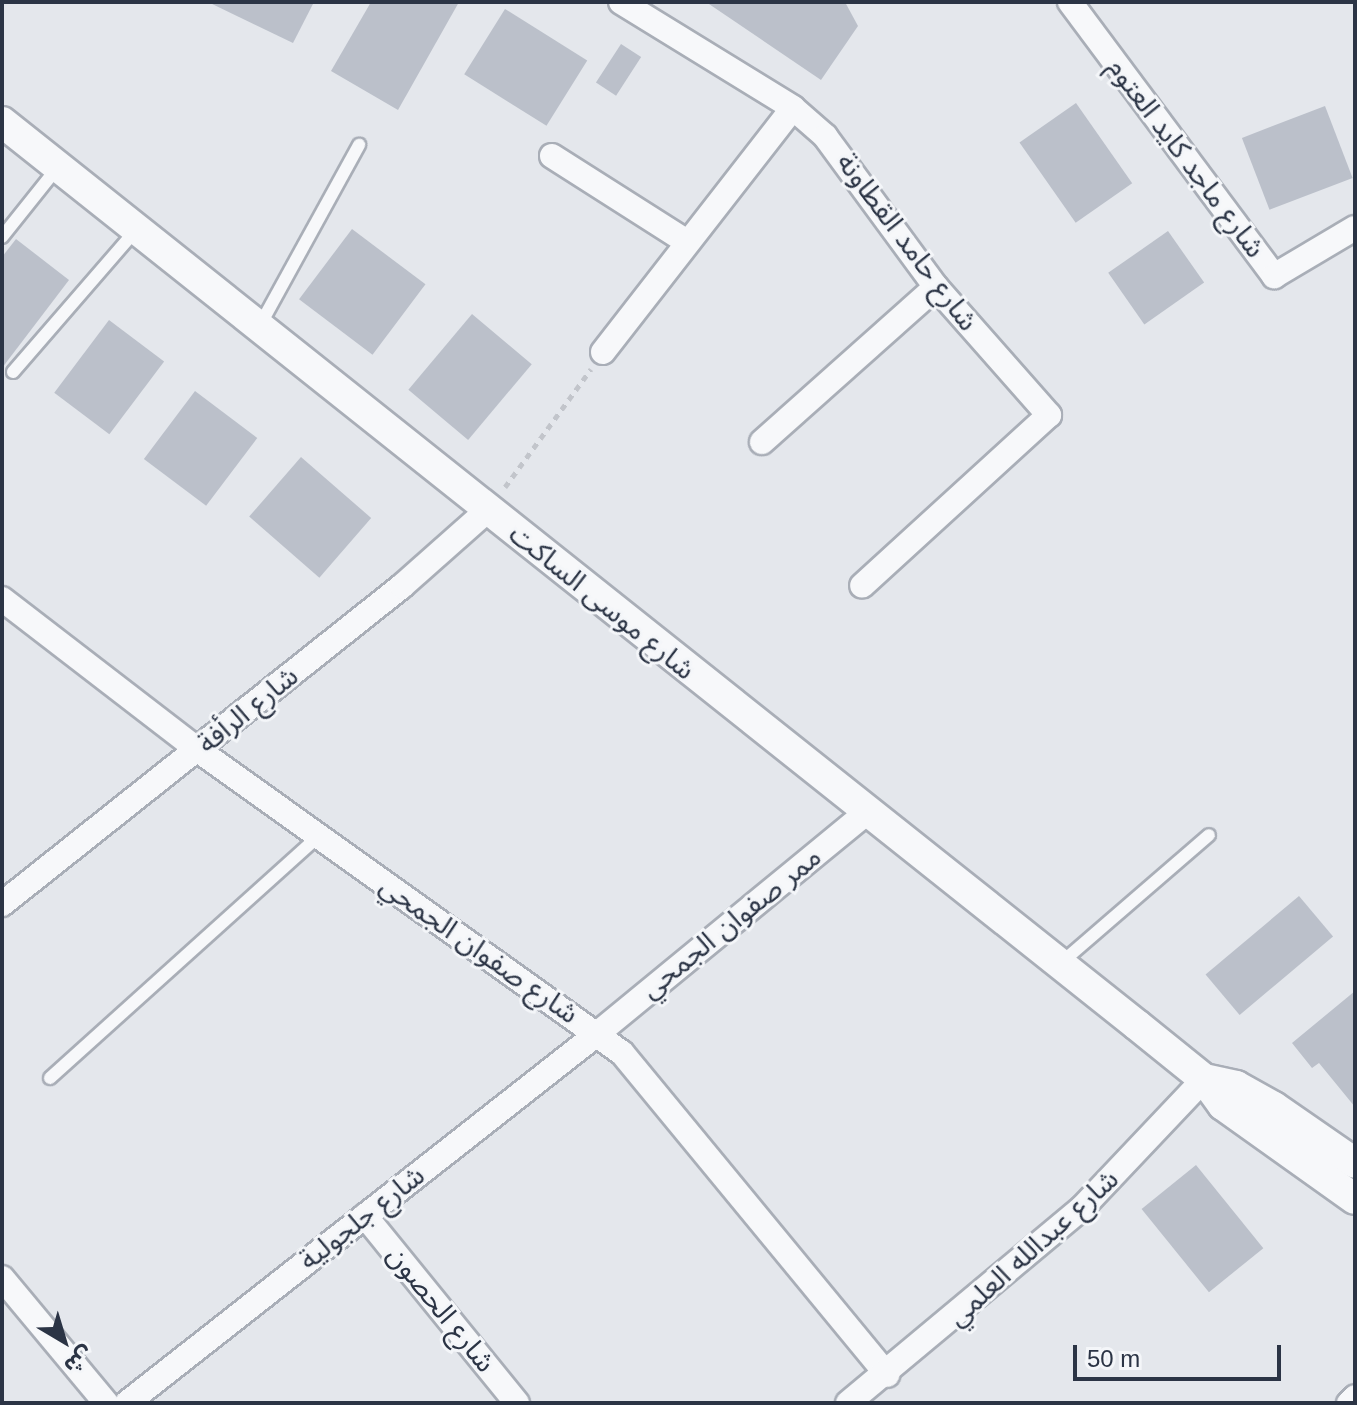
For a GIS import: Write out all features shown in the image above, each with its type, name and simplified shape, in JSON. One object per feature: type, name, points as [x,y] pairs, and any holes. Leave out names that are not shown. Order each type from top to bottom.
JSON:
[{"type":"street","name":"شارع حامد القطاونة","points":[[621,2],[793,108],[847,160],[936,287],[1049,415],[862,586]]},
{"type":"street","name":"شارع ماجد كايد العتوم","points":[[1072,3],[1274,276],[1355,228]]},
{"type":"street","points":[[603,352],[793,108]]},
{"type":"street","name":"شارع موسى الساكت","points":[[2,122],[866,813],[1204,1079],[1223,1105],[1355,1199]]},
{"type":"street","points":[[552,156],[687,242]]},
{"type":"street","points":[[762,442],[936,287]]},
{"type":"street","name":"شارع الرأفة","points":[[2,904],[402,586],[488,510]]},
{"type":"street","name":"شارع صفوان الجمحي","points":[[2,599],[198,750],[597,1034],[646,1081],[887,1375]]},
{"type":"street","name":"ممر صفوان الجمحي","points":[[597,1034],[866,813]]},
{"type":"street","name":"شارع جلجولية","points":[[127,1403],[597,1034]]},
{"type":"street","name":"شارع موسى الساكت","points":[[1204,1079],[1236,1086],[1274,1107],[1355,1163]]},
{"type":"street","name":"شارع عبدالله العلمي","points":[[848,1403],[887,1375],[1082,1208],[1204,1079]]},
{"type":"street","name":"شارع الحصون","points":[[365,1216],[517,1403]]},
{"type":"street","points":[[2,1278],[106,1403]]},
{"type":"street","points":[[1349,1403],[1355,1397]]},
{"type":"lane","points":[[259,327],[359,145]]},
{"type":"lane","points":[[2,237],[59,166]]},
{"type":"lane","points":[[13,372],[137,229]]},
{"type":"lane","points":[[1059,965],[1209,835]]},
{"type":"lane","points":[[50,1078],[319,836]]},
{"type":"path","points":[[488,510],[603,352]]},
{"type":"building","points":[[208,2],[314,2],[293,43]]},
{"type":"building","points":[[371,2],[459,2],[398,110],[331,71]]},
{"type":"building","points":[[706,2],[845,2],[858,26],[821,80]]},
{"type":"building","points":[[505,9],[587,60],[546,126],[464,74]]},
{"type":"building","points":[[621,44],[641,57],[616,96],[596,83]]},
{"type":"building","points":[[1076,103],[1132,183],[1076,223],[1019,143]]},
{"type":"building","points":[[1325,106],[1353,178],[1270,210],[1242,138]]},
{"type":"building","points":[[352,229],[425,284],[373,355],[299,299]]},
{"type":"building","points":[[1168,231],[1204,283],[1144,324],[1108,273]]},
{"type":"building","points":[[16,239],[69,280],[2,368],[2,257]]},
{"type":"building","points":[[472,314],[532,364],[468,440],[408,390]]},
{"type":"building","points":[[109,320],[164,362],[109,434],[54,393]]},
{"type":"building","points":[[195,391],[257,438],[206,506],[144,459]]},
{"type":"building","points":[[301,457],[371,518],[319,578],[249,517]]},
{"type":"building","points":[[1299,896],[1333,937],[1240,1015],[1206,974]]},
{"type":"building","points":[[1355,991],[1355,1107],[1319,1063],[1312,1068],[1292,1043]]},
{"type":"building","points":[[1196,1165],[1263,1248],[1209,1292],[1142,1209]]}]
